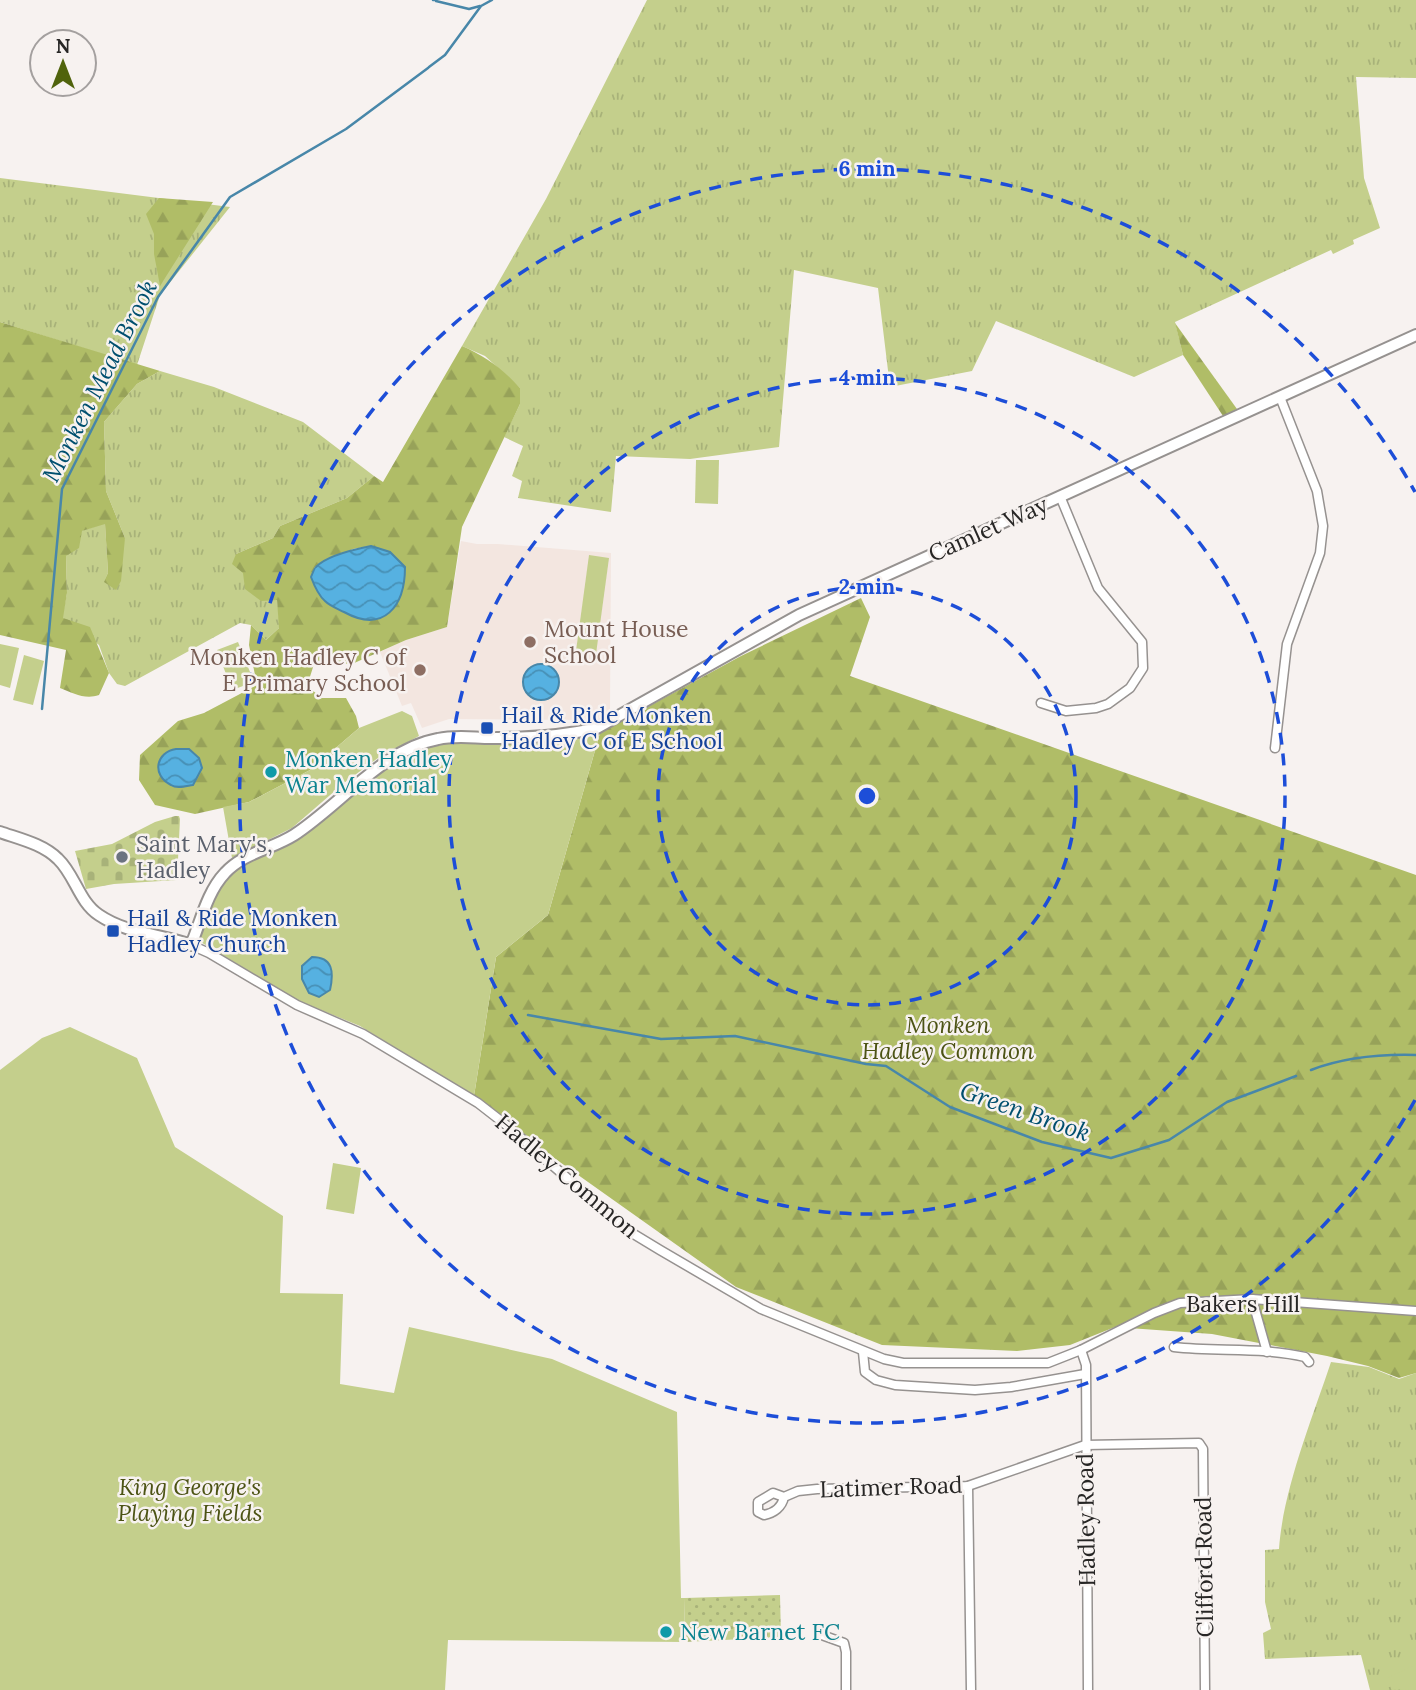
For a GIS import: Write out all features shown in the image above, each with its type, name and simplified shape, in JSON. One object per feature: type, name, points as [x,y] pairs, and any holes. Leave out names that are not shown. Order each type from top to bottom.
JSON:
[{"type":"street","name":"Camlet Way","points":[[191,945],[211,895],[230,868],[294,835],[342,794],[407,751],[442,738],[517,737],[583,731],[597,727],[790,620],[1416,335]]},
{"type":"street","points":[[1275,748],[1287,644],[1320,553],[1323,526],[1317,491],[1280,397]]},
{"type":"street","points":[[1041,703],[1066,711],[1108,704],[1130,688],[1143,668],[1142,642],[1098,588],[1060,496]]},
{"type":"street","points":[[0,832],[46,849],[59,859],[78,891],[96,913],[106,920],[137,932],[191,945]]},
{"type":"street","name":"Hadley Common","points":[[191,945],[298,1005],[363,1034],[478,1103],[627,1230],[761,1308],[863,1352],[903,1363],[1048,1363],[1081,1350]]},
{"type":"street","points":[[1252,1299],[1267,1352]]},
{"type":"street","name":"Bakers Hill","points":[[1081,1350],[1154,1313],[1180,1303],[1252,1299],[1416,1311]]},
{"type":"street","points":[[1174,1347],[1267,1352],[1306,1357],[1308,1362]]},
{"type":"street","name":"Hadley Road","points":[[1081,1350],[1085,1374],[1088,1690]]},
{"type":"street","points":[[863,1352],[865,1372],[876,1380],[895,1385],[975,1390],[1085,1374]]},
{"type":"street","name":"Latimer Road","points":[[784,1497],[798,1491],[817,1489],[968,1486],[1085,1445],[1202,1444]]},
{"type":"street","name":"Clifford Road","points":[[1202,1444],[1205,1690]]},
{"type":"street","points":[[968,1486],[971,1690]]},
{"type":"street","points":[[819,1634],[847,1640],[846,1690]]},
{"type":"shaded area","name":"Mount House School","points":[[461,541],[611,553],[610,712],[597,720],[449,719],[422,728],[411,703],[402,706],[380,652],[406,640],[447,627]]},
{"type":"green space","points":[[647,0],[1416,0],[1416,78],[1356,77],[1364,178],[1380,228],[1353,240],[1354,244],[1333,254],[1331,250],[1175,322],[1183,355],[1134,377],[996,321],[972,371],[890,387],[878,288],[794,270],[779,447],[690,459],[616,456],[611,512],[518,498],[522,481],[512,476],[523,446],[504,437],[520,404],[520,388],[485,356],[462,346],[546,199]]},
{"type":"green space","points":[[0,178],[230,207],[160,295],[137,365],[0,322]]},
{"type":"green space","points":[[159,198],[213,202],[160,286],[154,254],[154,234],[146,214]]},
{"type":"green space","points":[[0,322],[160,371],[137,384],[104,422],[106,491],[125,538],[121,581],[116,590],[104,582],[108,573],[105,524],[82,531],[79,548],[66,556],[67,593],[63,618],[90,627],[109,673],[99,695],[89,697],[60,688],[66,650],[0,635]]},
{"type":"green space","points":[[1175,323],[1237,409],[1223,416],[1183,355]]},
{"type":"green space","points":[[462,346],[493,364],[520,388],[520,404],[462,527],[447,627],[406,640],[352,664],[315,661],[307,686],[322,698],[346,698],[359,728],[310,770],[249,802],[195,814],[155,805],[139,780],[140,755],[178,721],[204,713],[257,685],[249,645],[251,625],[266,640],[279,628],[277,600],[261,601],[245,589],[243,573],[232,564],[236,554],[273,538],[280,526],[347,498],[374,476],[383,482]],"holes":[[[371,546],[390,552],[405,567],[405,574],[325,601],[311,577],[315,567],[353,549]]]},
{"type":"green space","points":[[160,371],[214,387],[303,422],[374,476],[347,498],[280,526],[273,538],[236,554],[277,599],[280,627],[266,640],[251,625],[240,623],[125,686],[117,684],[109,673],[99,645],[62,618],[67,593],[66,556],[81,531],[105,523],[108,573],[104,582],[125,538],[106,491],[104,422],[137,384]]},
{"type":"green space","points":[[696,460],[719,460],[718,504],[695,503]]},
{"type":"green space","points":[[589,555],[609,558],[596,654],[576,651]]},
{"type":"green space","name":"Monken Hadley Common","points":[[861,598],[870,617],[850,676],[1416,875],[1416,1373],[1399,1378],[1368,1366],[1327,1356],[1212,1334],[1115,1327],[1070,1345],[1017,1351],[882,1345],[736,1287],[502,1121],[474,1096],[496,957],[548,915],[600,733],[741,656]]},
{"type":"green space","points":[[238,642],[254,682],[232,690],[217,650]]},
{"type":"green space","points":[[0,644],[19,648],[10,688],[0,685]]},
{"type":"green space","points":[[24,655],[44,661],[33,705],[13,700]]},
{"type":"green space","points":[[402,711],[412,716],[419,736],[378,758],[292,828],[232,858],[223,807],[249,802],[310,770],[359,728]]},
{"type":"green space","points":[[600,733],[548,915],[496,957],[474,1096],[360,1026],[299,1001],[199,941],[215,898],[229,874],[407,755],[447,741],[522,740]]},
{"type":"green space","points":[[175,816],[180,819],[177,880],[114,884],[86,889],[75,851],[112,844],[155,822]]},
{"type":"green space","name":"King George's Playing Fields","points":[[70,1027],[137,1058],[175,1147],[283,1216],[280,1293],[343,1294],[340,1384],[394,1393],[409,1327],[552,1359],[677,1412],[681,1598],[685,1598],[684,1642],[448,1640],[445,1690],[0,1690],[0,1070],[42,1038]]},
{"type":"green space","points":[[333,1163],[361,1168],[354,1214],[326,1209]]},
{"type":"green space","points":[[1331,1362],[1369,1367],[1399,1379],[1416,1373],[1416,1690],[1370,1690],[1361,1655],[1265,1659],[1263,1633],[1271,1629],[1265,1602],[1265,1550],[1279,1549],[1292,1479]]},
{"type":"green space","points":[[780,1595],[781,1637],[684,1642],[685,1598]]},
{"type":"green space","points":[[1416,1666],[1416,1682],[1409,1689],[1393,1690],[1387,1678]]},
{"type":"water","points":[[371,546],[390,552],[405,567],[401,594],[396,604],[381,618],[370,620],[358,618],[329,604],[319,593],[311,577],[315,567],[321,563]]},
{"type":"water","points":[[541,664],[553,670],[559,682],[553,694],[541,700],[529,694],[523,682],[529,670]]},
{"type":"water","points":[[176,749],[189,749],[199,758],[202,768],[193,785],[173,786],[161,776],[158,764],[160,759],[164,754]]},
{"type":"water","points":[[312,957],[328,963],[332,972],[330,990],[319,997],[309,993],[302,979],[302,966]]},
{"type":"waterway","name":"Monken Mead Brook","points":[[429,67],[445,55],[481,6],[492,0]]},
{"type":"waterway","name":"Monken Mead Brook","points":[[436,1],[469,9],[480,6]]},
{"type":"waterway","name":"Monken Mead Brook","points":[[42,709],[62,489],[158,297],[230,197],[346,129],[428,68]]},
{"type":"waterway","name":"Green Brook","points":[[528,1015],[661,1039],[735,1036],[886,1066],[950,1107],[1042,1142],[1111,1158],[1169,1140],[1227,1102],[1296,1076]]},
{"type":"waterway","name":"Green Brook","points":[[1311,1070],[1363,1057],[1416,1055]]},
{"type":"place","name":"Mount House School","points":[[530,642]]},
{"type":"place","name":"Monken Hadley C of E Primary School","points":[[420,670]]},
{"type":"place","name":"Hail & Ride Monken Hadley C of E School","points":[[487,728]]},
{"type":"place","name":"Monken Hadley War Memorial","points":[[271,772]]},
{"type":"place","name":"Saint Mary's, Hadley","points":[[122,857]]},
{"type":"place","name":"Hail & Ride Monken Hadley Church","points":[[113,931]]},
{"type":"place","name":"New Barnet FC","points":[[666,1632]]}]
